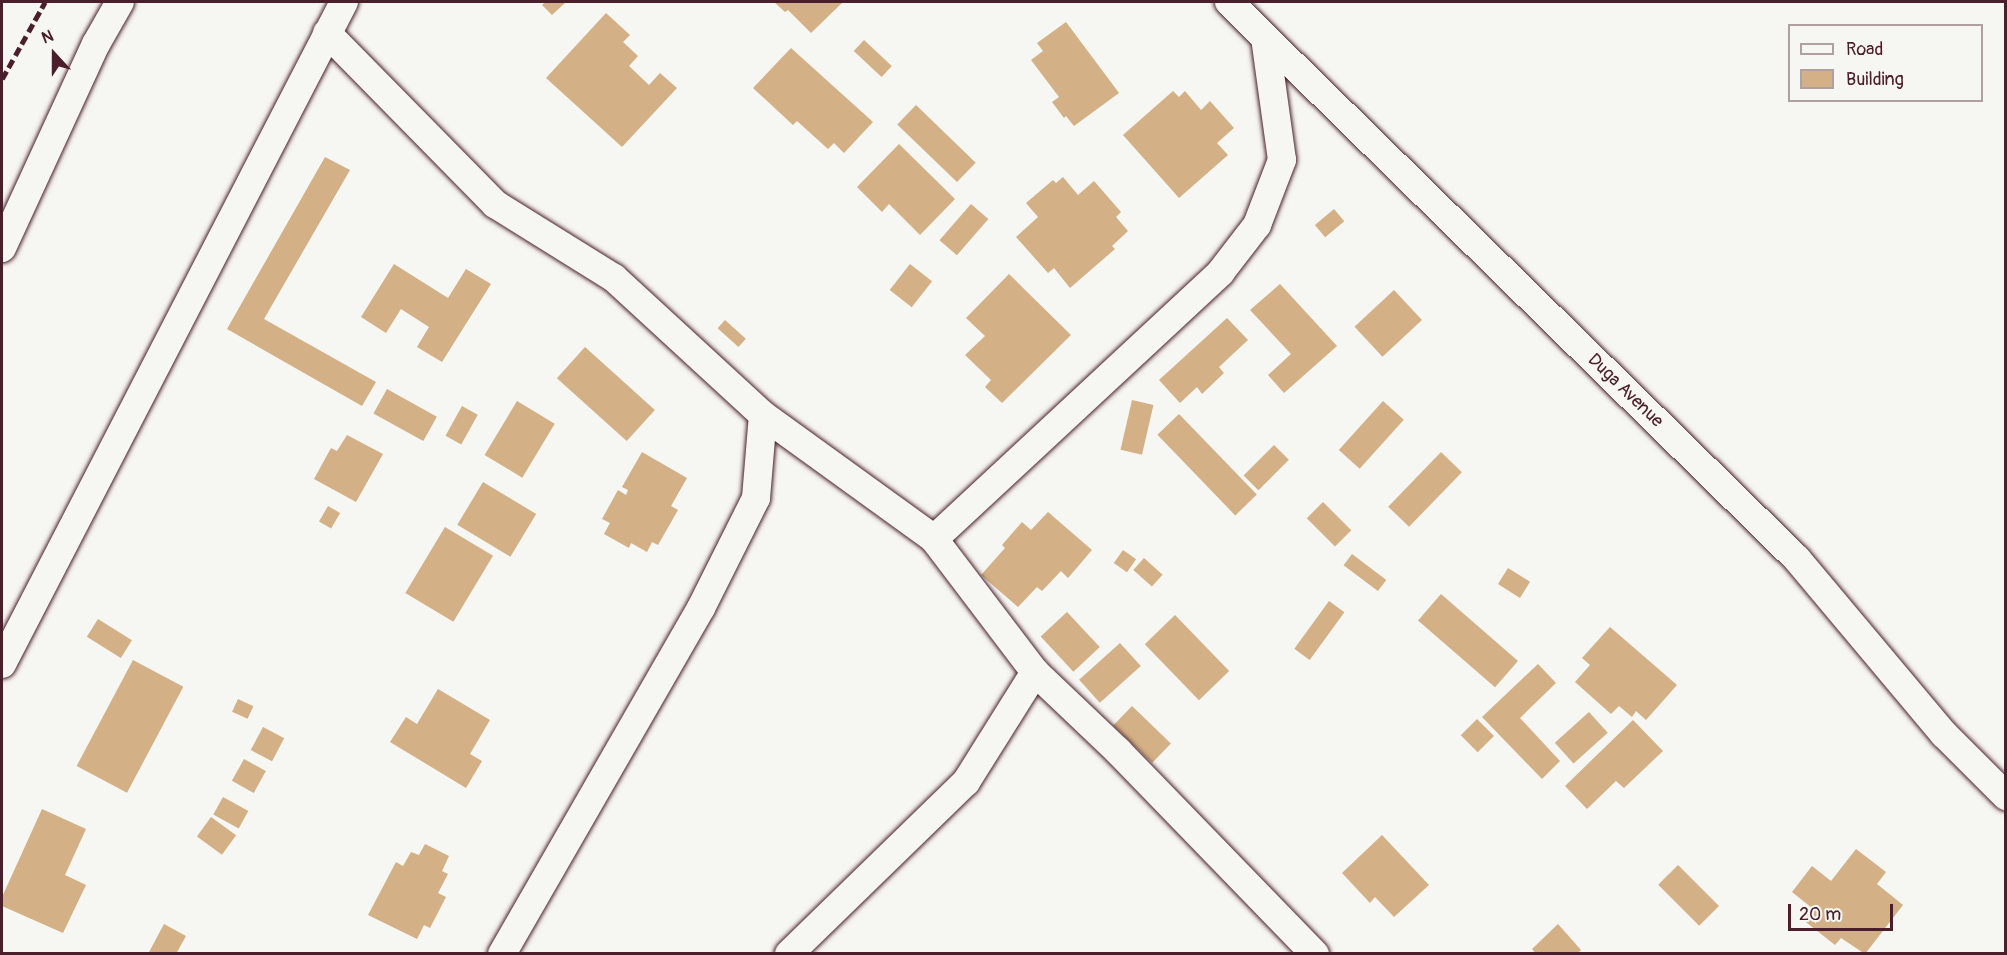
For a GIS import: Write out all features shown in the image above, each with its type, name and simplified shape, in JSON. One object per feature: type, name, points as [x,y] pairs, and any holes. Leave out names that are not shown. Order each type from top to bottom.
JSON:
[{"type":"street","points":[[2,248],[96,44],[120,2]]},
{"type":"street","points":[[2,664],[344,2]]},
{"type":"street","name":"Duga Avenue","points":[[1229,2],[1797,559],[1944,734],[2006,796]]},
{"type":"street","points":[[327,33],[495,204],[614,278],[764,415],[934,539],[1035,672],[1118,751],[1315,954]]},
{"type":"street","points":[[934,539],[1220,273],[1257,225],[1282,160],[1264,38]]},
{"type":"street","points":[[502,954],[702,608],[756,498],[764,415]]},
{"type":"street","points":[[789,954],[966,782],[1035,672]]},
{"type":"building","points":[[545,2],[566,2],[552,15],[542,5]]},
{"type":"building","points":[[774,2],[843,2],[811,33],[788,10],[785,12]]},
{"type":"building","points":[[606,13],[630,35],[623,42],[638,56],[629,66],[649,85],[660,73],[677,88],[622,147],[546,78]]},
{"type":"building","points":[[1066,22],[1119,93],[1074,126],[1066,116],[1064,118],[1052,102],[1059,97],[1031,60],[1043,51],[1037,43]]},
{"type":"building","points":[[864,40],[892,66],[882,77],[854,51]]},
{"type":"building","points":[[791,48],[873,122],[844,153],[834,143],[828,149],[797,121],[793,125],[753,88]]},
{"type":"building","points":[[1173,91],[1179,97],[1185,91],[1201,110],[1210,101],[1234,128],[1217,143],[1228,155],[1179,198],[1123,135]]},
{"type":"building","points":[[916,105],[976,163],[957,182],[897,124]]},
{"type":"building","points":[[899,144],[955,199],[920,235],[889,204],[882,212],[857,187]]},
{"type":"building","points":[[325,157],[350,170],[264,319],[376,382],[362,406],[227,329]]},
{"type":"building","points":[[1063,177],[1078,195],[1094,181],[1121,212],[1116,217],[1128,231],[1112,246],[1115,249],[1070,288],[1054,268],[1048,273],[1016,237],[1038,217],[1026,203],[1053,180],[1056,183]]},
{"type":"building","points":[[971,204],[988,219],[957,255],[940,240]]},
{"type":"building","points":[[1334,209],[1344,221],[1325,237],[1315,225]]},
{"type":"building","points":[[394,264],[448,298],[466,269],[491,284],[442,362],[417,347],[429,327],[401,309],[386,333],[361,317]]},
{"type":"building","points":[[910,264],[932,281],[912,307],[890,290]]},
{"type":"building","points":[[1009,274],[1071,335],[1002,403],[985,387],[991,380],[965,355],[985,336],[966,318]]},
{"type":"building","points":[[1280,284],[1337,346],[1284,393],[1268,375],[1291,354],[1250,310]]},
{"type":"building","points":[[1394,290],[1422,320],[1382,357],[1355,327]]},
{"type":"building","points":[[1227,318],[1248,340],[1219,367],[1224,373],[1202,394],[1197,387],[1180,403],[1159,380]]},
{"type":"building","points":[[725,320],[746,339],[738,347],[718,328]]},
{"type":"building","points":[[585,347],[655,410],[627,441],[557,378]]},
{"type":"building","points":[[387,389],[437,417],[423,441],[373,413]]},
{"type":"building","points":[[1132,400],[1153,405],[1142,455],[1121,450]]},
{"type":"building","points":[[517,401],[555,424],[522,478],[485,455]]},
{"type":"building","points":[[1383,401],[1404,420],[1360,469],[1339,450]]},
{"type":"building","points":[[462,406],[478,415],[461,444],[446,436]]},
{"type":"building","points":[[1179,414],[1257,495],[1235,515],[1157,435]]},
{"type":"building","points":[[347,435],[383,454],[356,502],[314,479],[331,448],[337,451]]},
{"type":"building","points":[[1274,445],[1289,460],[1258,490],[1244,475]]},
{"type":"building","points":[[642,452],[687,478],[671,506],[678,510],[658,545],[652,542],[647,552],[631,543],[629,548],[604,534],[610,523],[602,519],[618,490],[626,495],[628,490],[622,487]]},
{"type":"building","points":[[1441,452],[1462,472],[1409,527],[1388,507]]},
{"type":"building","points":[[483,482],[536,514],[510,557],[457,525]]},
{"type":"building","points":[[1323,502],[1351,530],[1335,547],[1307,518]]},
{"type":"building","points":[[328,506],[340,513],[331,529],[319,522]]},
{"type":"building","points":[[1048,512],[1092,550],[1068,578],[1061,571],[1042,591],[1037,587],[1018,607],[981,575],[1005,548],[1002,545],[1022,522],[1031,530]]},
{"type":"building","points":[[445,527],[493,556],[453,622],[405,593]]},
{"type":"building","points":[[1123,550],[1136,559],[1127,572],[1114,563]]},
{"type":"building","points":[[1352,554],[1386,580],[1378,591],[1344,565]]},
{"type":"building","points":[[1144,558],[1163,575],[1152,587],[1133,570]]},
{"type":"building","points":[[1508,568],[1530,582],[1520,598],[1498,584]]},
{"type":"building","points":[[1441,594],[1518,661],[1495,687],[1418,620]]},
{"type":"building","points":[[1329,601],[1344,612],[1310,660],[1294,649]]},
{"type":"building","points":[[1067,612],[1100,647],[1073,672],[1041,637]]},
{"type":"building","points":[[1175,615],[1229,671],[1199,700],[1145,644]]},
{"type":"building","points":[[98,619],[132,640],[121,658],[87,637]]},
{"type":"building","points":[[1610,627],[1677,685],[1646,720],[1636,711],[1632,717],[1619,706],[1611,714],[1575,682],[1590,665],[1582,658]]},
{"type":"building","points":[[1120,643],[1141,666],[1100,703],[1079,680]]},
{"type":"building","points":[[133,660],[183,687],[127,793],[77,766]]},
{"type":"building","points":[[1538,664],[1556,683],[1520,718],[1560,761],[1542,779],[1482,717]]},
{"type":"building","points":[[438,689],[490,720],[470,754],[482,761],[466,788],[390,742],[406,717],[417,724]]},
{"type":"building","points":[[238,699],[253,706],[247,719],[232,712]]},
{"type":"building","points":[[1132,706],[1171,744],[1152,763],[1113,725]]},
{"type":"building","points":[[1589,712],[1608,733],[1574,764],[1555,743]]},
{"type":"building","points":[[1477,719],[1494,736],[1478,752],[1461,735]]},
{"type":"building","points":[[1633,720],[1663,751],[1624,788],[1616,781],[1587,809],[1565,786]]},
{"type":"building","points":[[263,727],[284,738],[272,761],[251,750]]},
{"type":"building","points":[[244,759],[266,771],[254,793],[232,781]]},
{"type":"building","points":[[223,797],[248,811],[239,829],[213,814]]},
{"type":"building","points":[[42,809],[86,829],[65,875],[86,885],[63,933],[2,906],[2,897]]},
{"type":"building","points":[[211,817],[236,835],[222,855],[197,836]]},
{"type":"building","points":[[1382,835],[1429,885],[1394,917],[1375,897],[1370,903],[1342,873]]},
{"type":"building","points":[[425,844],[449,856],[442,871],[448,874],[438,893],[446,897],[430,928],[424,925],[417,939],[368,915],[396,862],[403,866],[411,852],[419,855]]},
{"type":"building","points":[[1856,849],[1886,872],[1877,884],[1903,905],[1865,954],[1841,938],[1835,945],[1802,919],[1812,908],[1792,892],[1812,866],[1831,881]]},
{"type":"building","points":[[1678,865],[1719,906],[1699,926],[1658,885]]},
{"type":"building","points":[[164,924],[186,936],[176,954],[148,954]]},
{"type":"building","points":[[1558,924],[1581,950],[1577,954],[1536,954],[1532,949]]},
{"type":"railway","points":[[2,79],[45,2]]}]
